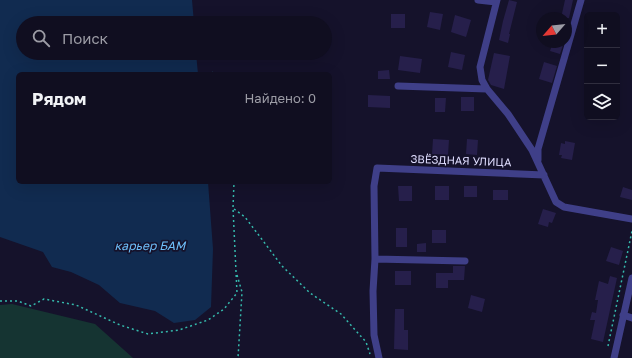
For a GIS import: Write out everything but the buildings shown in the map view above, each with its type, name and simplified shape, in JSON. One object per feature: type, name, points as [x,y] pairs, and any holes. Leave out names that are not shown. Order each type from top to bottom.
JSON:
[{"type":"street","points":[[478,0],[496,1],[480,67],[482,80],[487,89],[508,114],[532,150],[556,202],[564,207],[632,219]]},
{"type":"street","points":[[538,162],[538,149],[581,0]]},
{"type":"street","points":[[398,86],[487,89]]},
{"type":"street","name":"ЗВЁЗДНАЯ УЛИЦА","points":[[375,259],[374,186],[377,168],[544,175]]},
{"type":"street","points":[[378,358],[374,335],[373,291],[375,259],[465,260]]},
{"type":"street","points":[[614,358],[632,278]]},
{"type":"street","points":[[623,315],[632,318]]},
{"type":"path","points":[[0,301],[18,301],[31,306],[44,299],[76,305],[120,325],[148,334],[179,330],[208,320],[224,309],[237,293],[233,208],[234,184]]},
{"type":"path","points":[[233,208],[245,217],[282,266],[310,293],[341,314],[366,342],[372,358]]},
{"type":"path","points":[[608,350],[632,231]]},
{"type":"path","points":[[236,272],[242,292],[238,358]]},
{"type":"green space","points":[[12,304],[95,324],[133,358],[0,358],[0,305]]},
{"type":"water","name":"карьер БАМ","points":[[0,0],[192,0],[193,16],[16,16],[16,60],[197,60],[198,72],[16,72],[16,184],[208,184],[213,249],[211,307],[195,320],[174,323],[155,311],[120,303],[99,285],[71,272],[52,267],[43,252],[0,237]]}]
